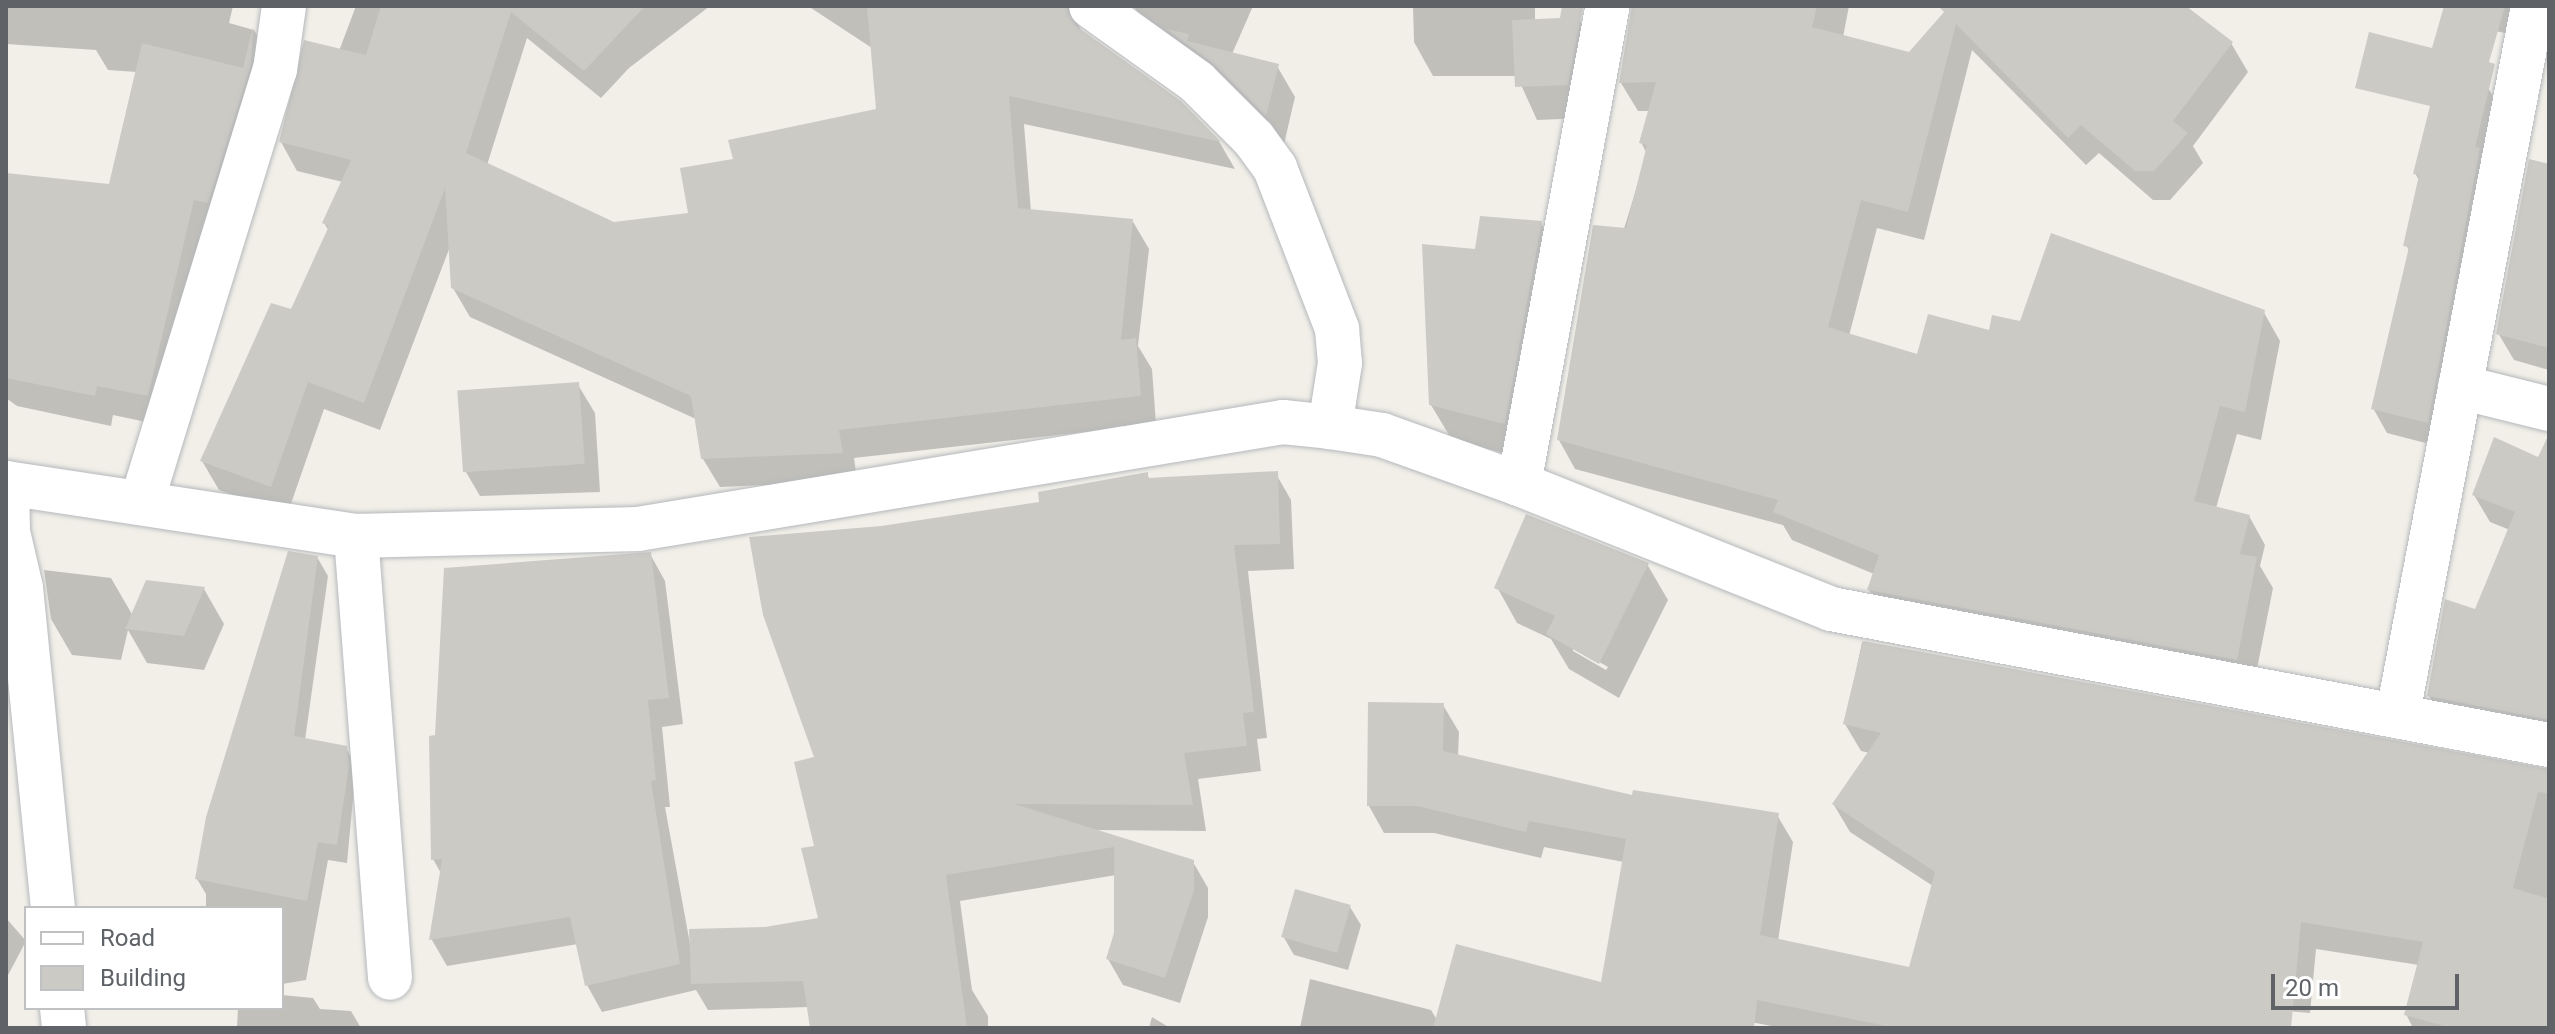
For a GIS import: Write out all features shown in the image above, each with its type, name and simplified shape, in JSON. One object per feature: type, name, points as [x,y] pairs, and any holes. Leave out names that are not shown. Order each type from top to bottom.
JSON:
[{"type":"street","points":[[142,501],[275,70],[284,6]]},
{"type":"street","points":[[1091,6],[1197,82],[1254,139],[1275,168],[1337,329],[1340,363],[1330,427]]},
{"type":"street","points":[[1519,484],[1608,6]]},
{"type":"street","points":[[2398,713],[2460,387],[2537,25]]},
{"type":"street","points":[[2460,387],[2549,409]]},
{"type":"street","points":[[53,906],[21,588],[8,532],[7,483],[142,501],[356,536],[638,529],[1283,422],[1382,435],[1519,484],[1776,584],[1831,609],[2398,713],[2549,745]]},
{"type":"street","points":[[356,536],[390,978]]},
{"type":"building","points":[[381,6],[645,6],[584,71],[511,12],[466,153],[614,222],[688,213],[680,168],[733,159],[728,140],[876,109],[867,6],[1066,6],[1076,26],[1181,101],[1221,142],[1009,96],[1018,208],[1133,219],[1121,340],[1136,338],[1141,396],[839,430],[843,453],[701,459],[691,396],[451,288],[445,188],[364,403],[308,382],[271,487],[200,461],[271,303],[291,309],[329,226],[322,223],[351,160],[279,142],[304,40],[366,55]]},
{"type":"building","points":[[1562,6],[1583,6],[1568,85],[1515,87],[1512,20],[1560,18]]},
{"type":"building","points":[[1632,6],[1817,6],[1812,27],[1909,52],[1944,12],[1938,6],[2186,6],[2233,42],[2173,121],[2188,133],[2154,171],[2135,171],[2081,125],[2068,138],[1956,24],[1908,212],[1861,200],[1828,327],[1917,354],[1928,314],[1989,330],[1992,315],[2020,321],[2051,233],[2265,310],[2245,412],[2220,406],[2194,501],[2250,515],[2240,554],[2257,557],[2237,660],[1867,590],[1879,555],[1773,512],[1778,500],[1557,440],[1593,225],[1626,228],[1647,145],[1639,143],[1656,82],[1619,83]]},
{"type":"building","points":[[2444,6],[2505,6],[2489,62],[2495,64],[2475,147],[2480,148],[2428,423],[2371,409],[2409,247],[2403,246],[2419,175],[2413,174],[2430,106],[2355,88],[2369,32],[2432,48]]},
{"type":"building","points":[[253,27],[251,65],[208,203],[194,200],[148,396],[97,386],[95,396],[6,378],[6,173],[109,184],[142,43],[243,68]]},
{"type":"building","points":[[1166,29],[1189,34],[1187,41],[1279,64],[1266,116],[1214,64]]},
{"type":"building","points":[[2529,159],[2549,164],[2549,348],[2496,334]]},
{"type":"building","points":[[1480,216],[1542,221],[1505,424],[1429,405],[1422,244],[1475,249]]},
{"type":"building","points":[[579,382],[585,464],[463,472],[457,391]]},
{"type":"building","points":[[2549,434],[2549,720],[2427,696],[2445,599],[2475,609],[2515,512],[2472,495],[2494,437],[2538,457]]},
{"type":"building","points":[[1278,471],[1280,544],[1234,545],[1254,712],[1243,713],[1247,746],[1184,753],[1193,805],[1014,804],[1194,860],[1194,890],[1165,978],[1106,959],[1114,933],[1114,847],[946,875],[967,1028],[810,1028],[803,981],[691,984],[689,929],[765,927],[818,918],[801,848],[814,846],[794,762],[814,757],[763,615],[749,537],[881,526],[1039,502],[1038,492],[1148,472],[1148,478]]},
{"type":"building","points":[[1526,514],[1649,563],[1599,664],[1546,634],[1555,616],[1494,588]]},
{"type":"building","points":[[288,551],[318,556],[294,736],[347,746],[349,766],[337,845],[318,842],[307,901],[195,879],[206,817]]},
{"type":"building","points":[[651,552],[669,698],[648,700],[656,780],[651,781],[680,964],[585,986],[570,917],[429,940],[442,859],[431,860],[429,736],[435,735],[444,568]]},
{"type":"building","points":[[146,580],[205,587],[184,636],[125,629]]},
{"type":"building","points":[[1858,640],[2549,769],[2549,794],[2538,792],[2513,888],[2549,899],[2549,1028],[2452,1028],[2404,1015],[2423,942],[2301,922],[2291,1028],[1896,1028],[1757,1000],[1754,1028],[1433,1028],[1456,944],[1601,982],[1626,839],[1529,821],[1526,832],[1417,806],[1367,806],[1368,702],[1444,703],[1443,751],[1632,795],[1633,790],[1779,813],[1760,935],[1909,967],[1935,872],[1832,804],[1881,733],[1843,724],[1863,641]]},
{"type":"building","points":[[1295,889],[1351,905],[1337,953],[1281,937]]}]
